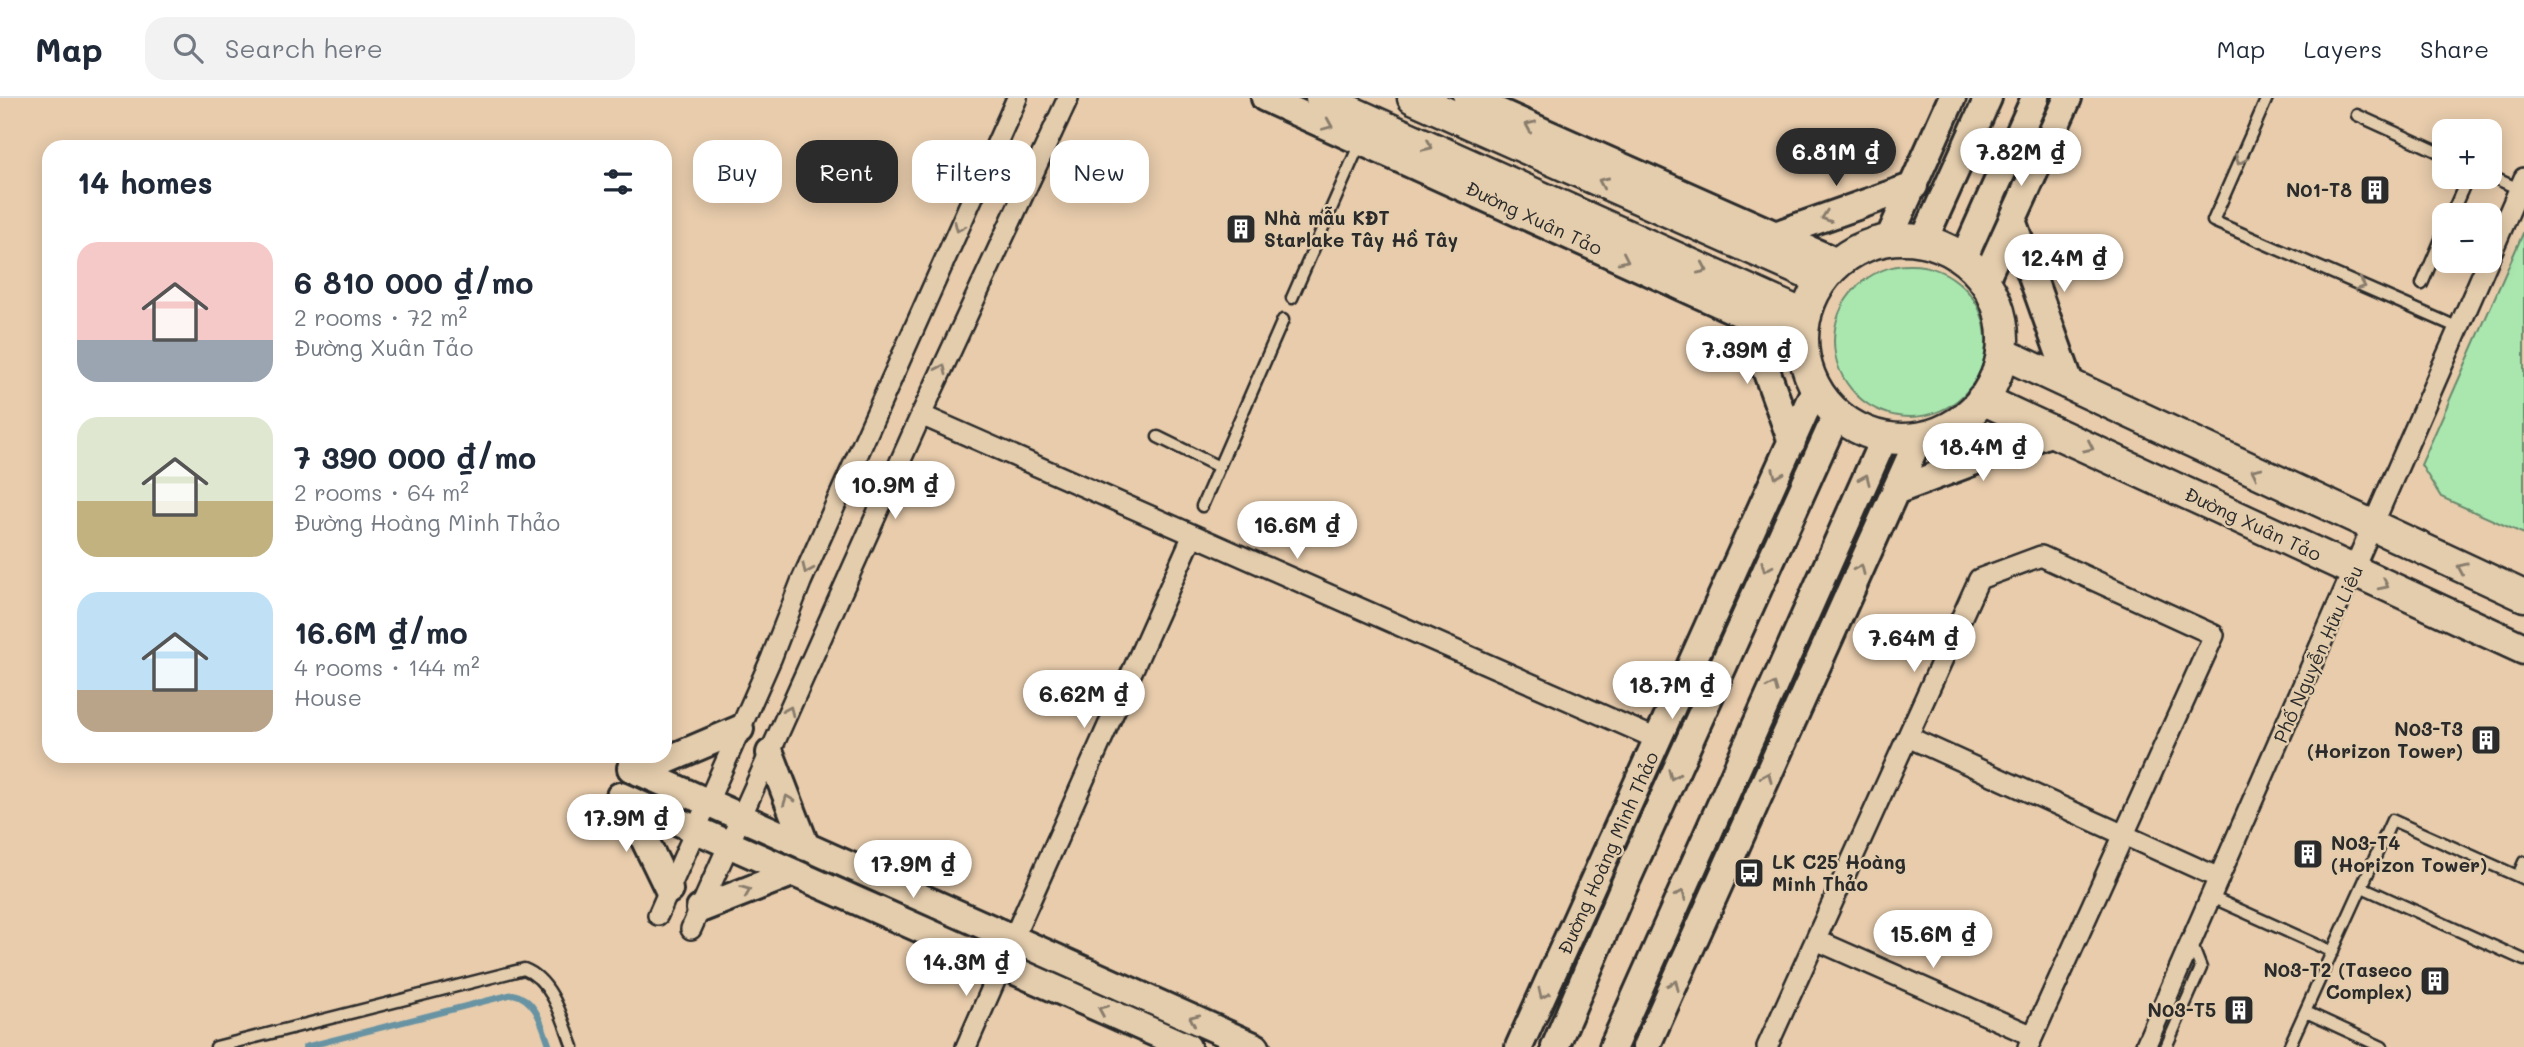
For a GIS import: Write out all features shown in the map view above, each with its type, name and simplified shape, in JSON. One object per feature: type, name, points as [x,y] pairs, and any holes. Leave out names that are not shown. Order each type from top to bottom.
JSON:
[{"type":"main road","name":"Đường Xuân Tảo","points":[[1265,98],[1746,314],[1804,328]]},
{"type":"main road","name":"Đường Xuân Tảo","points":[[1321,98],[1804,328]]},
{"type":"main road","points":[[1413,98],[1830,272]]},
{"type":"main road","points":[[1467,98],[1775,235],[1830,272]]},
{"type":"main road","points":[[1888,241],[1952,98]]},
{"type":"main road","points":[[1923,242],[1988,98]]},
{"type":"main road","points":[[1963,259],[2035,98]]},
{"type":"main road","points":[[1984,282],[2068,98]]},
{"type":"main road","points":[[1775,235],[1914,186]]},
{"type":"main road","points":[[2012,220],[2070,383]]},
{"type":"main road","points":[[1908,239],[1941,246],[1963,259],[1991,290],[2002,322],[2002,353],[1991,388],[1969,415],[1941,433],[1919,438],[1884,438],[1836,416],[1815,389],[1808,373],[1804,328],[1830,272],[1845,257],[1874,243],[1908,239]]},
{"type":"main road","points":[[1746,314],[1792,442]]},
{"type":"main road","points":[[2002,353],[2524,596]]},
{"type":"main road","name":"Đường Hoàng Minh Thảo","points":[[1517,1045],[1598,878],[1815,389]]},
{"type":"main road","name":"Đường Xuân Tảo","points":[[1982,399],[2524,649]]},
{"type":"main road","name":"Đường Hoàng Minh Thảo","points":[[1555,1047],[1623,888],[1836,416]]},
{"type":"main road","points":[[1895,491],[2055,431]]},
{"type":"main road","points":[[1614,1047],[1884,438]]},
{"type":"main road","points":[[1646,1047],[1919,438]]},
{"type":"main road","points":[[672,756],[740,729]]},
{"type":"main road","points":[[770,752],[806,847]]},
{"type":"main road","points":[[653,763],[635,770],[1256,1047]]},
{"type":"main road","points":[[669,890],[623,798],[1187,1047]]},
{"type":"main road","points":[[696,919],[792,873]]},
{"type":"main road","points":[[1598,878],[1623,888]]},
{"type":"street","points":[[658,915],[806,570],[1017,98]]},
{"type":"street","points":[[696,919],[921,415],[1068,98]]},
{"type":"street","name":"Phố Nguyễn Hữu Liêu","points":[[2502,229],[2522,183]]},
{"type":"street","name":"Phố Nguyễn Hữu Liêu","points":[[2145,1047],[2483,273]]},
{"type":"street","points":[[921,415],[1192,537],[1659,740]]},
{"type":"street","points":[[1013,939],[1192,537]]},
{"type":"street","points":[[1767,1047],[1979,579],[2041,556],[2214,635],[2031,1042],[1816,940]]},
{"type":"street","points":[[1908,737],[2219,878]]},
{"type":"street","points":[[966,1047],[1002,965]]},
{"type":"lane","points":[[2267,98],[2213,221],[2459,328]]},
{"type":"lane","points":[[2357,114],[2432,149]]},
{"type":"lane","points":[[1292,298],[1361,139]]},
{"type":"lane","points":[[2502,179],[2522,183]]},
{"type":"lane","points":[[2422,284],[2432,261]]},
{"type":"lane","points":[[1202,506],[1283,320]]},
{"type":"lane","points":[[1158,437],[1219,467]]},
{"type":"lane","points":[[2289,1047],[2392,820],[2521,877],[2524,862]]},
{"type":"lane","points":[[2362,887],[2524,960]]},
{"type":"lane","points":[[2211,897],[2333,952]]},
{"type":"lane","points":[[2166,1047],[2201,968],[2191,943]]},
{"type":"lane","points":[[216,1047],[519,970],[533,973],[556,1000],[573,1047]]},
{"type":"lane","points":[[2306,1012],[2382,1047]]},
{"type":"green space","points":[[2524,231],[2524,534],[2441,497],[2421,465]]},
{"type":"green space","points":[[1910,265],[1939,271],[1964,287],[1980,312],[1986,341],[1980,370],[1964,395],[1939,411],[1910,417],[1881,411],[1856,395],[1840,370],[1834,341],[1840,312],[1856,287],[1881,271]]},
{"type":"waterway","points":[[305,1047],[513,994],[528,1001],[533,1007],[550,1047]]},
{"type":"place","name":"N01-T8","points":[[2375,190]]},
{"type":"place","name":"Nhà mẫu KĐT Starlake Tây Hồ Tây","points":[[1241,229]]},
{"type":"place","name":"N03-T3 (Horizon Tower)","points":[[2486,740]]},
{"type":"place","name":"N03-T4 (Horizon Tower)","points":[[2308,854]]},
{"type":"place","name":"LK C25 Hoàng Minh Thảo","points":[[1749,873]]},
{"type":"place","name":"N03-T2 (Taseco Complex)","points":[[2435,981]]},
{"type":"place","name":"N03-T5","points":[[2239,1010]]}]
